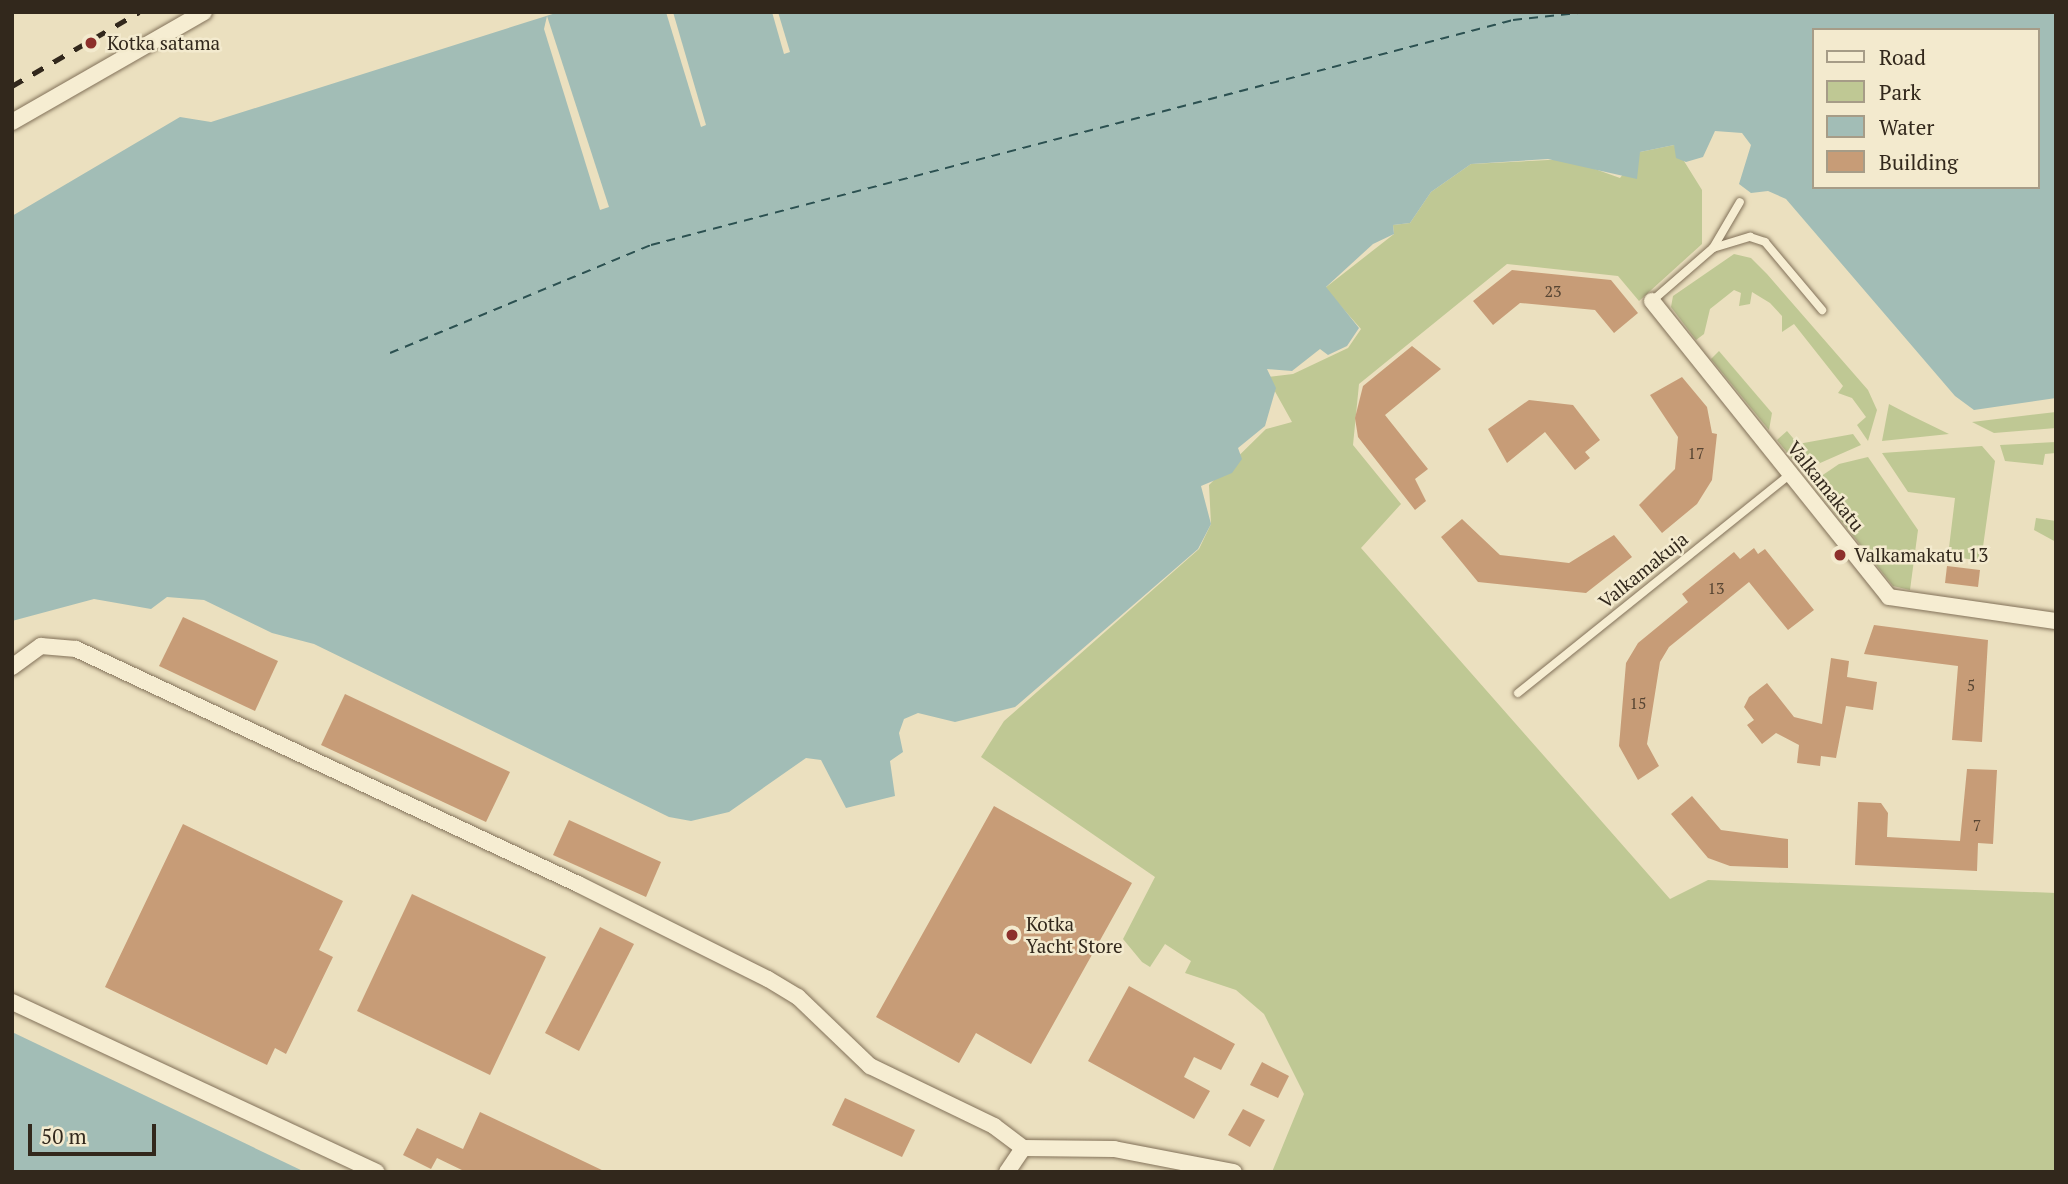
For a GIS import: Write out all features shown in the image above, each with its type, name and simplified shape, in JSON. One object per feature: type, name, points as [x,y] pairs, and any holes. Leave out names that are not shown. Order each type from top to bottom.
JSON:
[{"type":"street","points":[[12,122],[204,12]]},
{"type":"street","name":"Valkamakatu","points":[[1652,301],[1889,597],[2056,621]]},
{"type":"street","points":[[12,667],[41,646],[76,649],[578,884],[768,979],[798,997],[870,1066],[994,1126],[1023,1148],[1114,1149],[1234,1172]]},
{"type":"street","points":[[12,1002],[376,1172]]},
{"type":"street","points":[[1007,1172],[1023,1148]]},
{"type":"lane","points":[[1713,248],[1740,202]]},
{"type":"lane","points":[[1652,301],[1713,248],[1729,240],[1765,242],[1822,310]]},
{"type":"lane","name":"Valkamakuja","points":[[1518,693],[1790,474]]},
{"type":"green space","points":[[1674,145],[1702,190],[1702,244],[1639,301],[1618,276],[1507,264],[1359,384],[1353,445],[1401,504],[1361,548],[1670,899],[1708,880],[2056,893],[2056,1172],[1272,1172],[1304,1094],[1264,1014],[1236,990],[1185,973],[1191,961],[1165,944],[1150,967],[1142,962],[1123,939],[1155,877],[981,757],[1004,721],[1199,549],[1211,524],[1209,485],[1266,429],[1292,422],[1267,377],[1293,374],[1348,348],[1361,329],[1325,288],[1394,234],[1393,225],[1410,223],[1431,192],[1471,164],[1567,159],[1620,178],[1640,152]]},
{"type":"green space","points":[[1734,254],[1751,258],[1767,274],[1868,390],[1877,410],[1868,441],[1857,425],[1866,417],[1852,398],[1838,393],[1843,386],[1794,324],[1782,332],[1782,316],[1770,303],[1752,292],[1750,304],[1739,306],[1741,293],[1734,290],[1710,309],[1704,334],[1696,340],[1671,307],[1673,296]]},
{"type":"green space","points":[[1719,351],[1772,413],[1769,430],[1711,359]]},
{"type":"green space","points":[[1889,404],[1912,416],[1949,434],[1882,441]]},
{"type":"green space","points":[[2056,412],[2056,428],[1994,433],[1972,422]]},
{"type":"green space","points":[[1787,431],[1798,444],[1853,434],[1861,445],[1802,471],[1777,440]]},
{"type":"green space","points":[[2056,442],[2056,453],[2045,454],[2043,465],[2005,461],[2000,445]]},
{"type":"green space","points":[[1982,446],[1995,461],[1981,561],[1948,556],[1955,498],[1908,492],[1882,453]]},
{"type":"green space","points":[[1868,457],[1918,530],[1910,590],[1893,586],[1811,483],[1839,464]]},
{"type":"green space","points":[[2036,518],[2056,521],[2056,542],[2034,530]]},
{"type":"water","points":[[559,12],[2056,12],[2056,398],[1974,410],[1955,396],[1786,199],[1768,191],[1751,193],[1739,184],[1751,145],[1742,133],[1715,131],[1703,157],[1686,162],[1676,158],[1674,145],[1640,152],[1637,179],[1548,159],[1471,164],[1431,192],[1410,223],[1393,225],[1394,234],[1373,244],[1326,287],[1359,328],[1347,346],[1328,355],[1320,349],[1292,371],[1267,369],[1276,388],[1265,426],[1238,448],[1242,459],[1232,473],[1201,486],[1211,524],[1198,549],[1015,707],[955,722],[918,713],[904,719],[899,733],[903,752],[890,761],[895,796],[846,808],[821,760],[806,758],[729,812],[691,821],[669,817],[314,644],[272,633],[204,600],[167,597],[151,609],[94,599],[12,621],[12,216],[180,117],[211,122]]},
{"type":"water","points":[[12,1032],[305,1172],[12,1172]]},
{"type":"pier","points":[[666,12],[673,12],[706,125],[701,127]]},
{"type":"pier","points":[[772,12],[778,12],[790,52],[784,54]]},
{"type":"pier","points":[[547,16],[609,207],[600,210],[544,29]]},
{"type":"building","points":[[1512,270],[1611,280],[1638,313],[1614,333],[1595,310],[1520,303],[1493,325],[1473,301]]},
{"type":"building","points":[[1412,346],[1441,369],[1385,415],[1428,469],[1415,479],[1426,501],[1415,510],[1358,437],[1355,418],[1363,386]]},
{"type":"building","points":[[1682,377],[1707,407],[1712,433],[1717,434],[1712,480],[1697,504],[1662,533],[1639,505],[1675,469],[1678,437],[1650,395]]},
{"type":"building","points":[[1529,400],[1573,405],[1600,440],[1585,452],[1590,458],[1575,470],[1545,432],[1507,463],[1488,429]]},
{"type":"building","points":[[1462,519],[1500,555],[1569,563],[1614,535],[1632,557],[1586,593],[1478,582],[1441,537]]},
{"type":"building","points":[[1754,548],[1758,554],[1765,549],[1814,610],[1788,630],[1749,582],[1669,647],[1660,662],[1647,744],[1659,766],[1638,780],[1619,746],[1626,663],[1638,643],[1688,602],[1682,594],[1734,552],[1740,559]]},
{"type":"building","points":[[1947,566],[1980,570],[1978,587],[1945,583]]},
{"type":"building","points":[[183,617],[278,661],[255,711],[159,666]]},
{"type":"building","points":[[1874,625],[1988,640],[1982,742],[1952,740],[1958,666],[1864,654]]},
{"type":"building","points":[[1831,658],[1849,661],[1847,677],[1877,682],[1873,710],[1846,706],[1836,758],[1821,756],[1820,766],[1797,763],[1799,745],[1776,733],[1762,744],[1747,725],[1754,720],[1744,707],[1749,697],[1767,683],[1794,717],[1822,724]]},
{"type":"building","points":[[345,694],[510,772],[486,822],[321,745]]},
{"type":"building","points":[[1967,769],[1997,770],[1993,844],[1978,843],[1977,871],[1855,865],[1858,802],[1881,803],[1888,813],[1887,837],[1960,841]]},
{"type":"building","points":[[1692,796],[1721,830],[1788,839],[1788,868],[1730,866],[1708,858],[1671,814]]},
{"type":"building","name":"Kotka Yacht Store","points":[[994,806],[1132,883],[1031,1064],[976,1033],[959,1063],[876,1017]]},
{"type":"building","points":[[569,820],[661,862],[646,897],[553,855]]},
{"type":"building","points":[[183,824],[343,901],[319,950],[333,957],[286,1054],[275,1048],[267,1065],[105,987]]},
{"type":"building","points":[[412,894],[546,957],[490,1075],[357,1011]]},
{"type":"building","points":[[600,927],[634,944],[579,1051],[545,1033]]},
{"type":"building","points":[[1129,986],[1235,1044],[1221,1070],[1194,1057],[1184,1077],[1210,1091],[1194,1119],[1088,1061]]},
{"type":"building","points":[[1262,1062],[1289,1076],[1278,1098],[1250,1085]]},
{"type":"building","points":[[845,1098],[915,1130],[902,1157],[832,1125]]},
{"type":"building","points":[[1243,1109],[1265,1120],[1250,1147],[1228,1135]]},
{"type":"building","points":[[480,1112],[606,1172],[466,1172],[437,1158],[431,1169],[403,1155],[417,1128],[463,1149]]},
{"type":"ferry route","points":[[390,353],[651,245],[1513,20],[1588,12]]},
{"type":"railway","points":[[12,86],[139,12]]},
{"type":"place","name":"Kotka satama","points":[[91,43]]},
{"type":"place","name":"Valkamakatu 13","points":[[1840,555]]},
{"type":"place","name":"Kotka Yacht Store","points":[[1012,935]]}]
